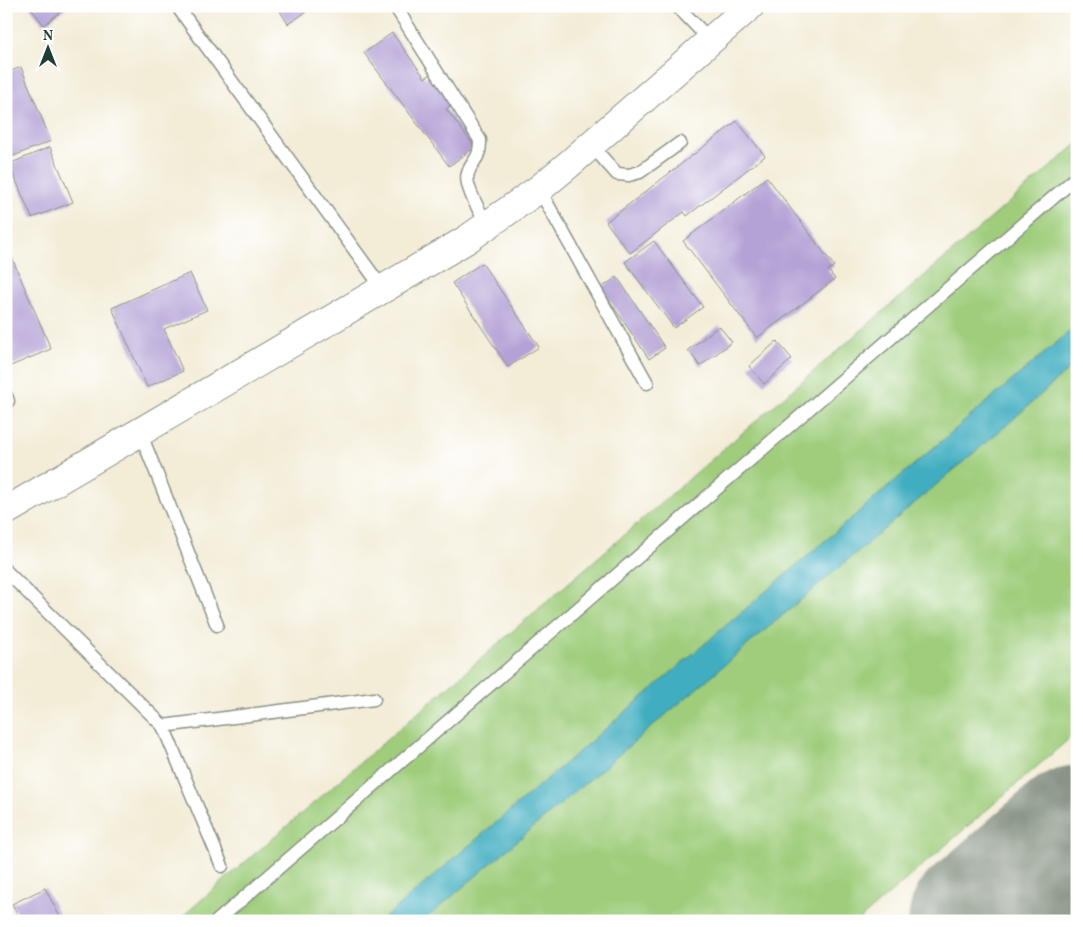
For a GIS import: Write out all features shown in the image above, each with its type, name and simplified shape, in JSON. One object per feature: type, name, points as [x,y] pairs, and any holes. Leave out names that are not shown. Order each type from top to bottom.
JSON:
[{"type":"main road","points":[[6,511],[466,240],[539,189],[750,6]]},
{"type":"lane","points":[[177,6],[383,289]]},
{"type":"lane","points":[[395,6],[480,140],[478,158],[468,172],[466,181],[486,225]]},
{"type":"lane","points":[[677,6],[711,41]]},
{"type":"lane","points":[[591,145],[617,174],[629,175],[640,172],[680,143]]},
{"type":"lane","points":[[217,921],[1077,177]]},
{"type":"lane","points":[[539,189],[647,383]]},
{"type":"lane","points":[[140,432],[217,625]]},
{"type":"lane","points":[[6,571],[163,726],[222,866]]},
{"type":"lane","points":[[163,726],[374,699]]},
{"type":"green space","points":[[1077,144],[1077,325],[381,921],[177,921]]},
{"type":"green space","points":[[1077,362],[1077,732],[858,921],[423,921],[1009,423]]},
{"type":"water","points":[[1077,325],[1077,362],[1009,423],[423,921],[381,921]]},
{"type":"building","points":[[29,6],[68,6],[44,25]]},
{"type":"building","points":[[277,6],[302,6],[306,12],[288,24]]},
{"type":"building","points":[[392,33],[425,78],[431,74],[454,103],[446,109],[475,147],[449,166],[364,53]]},
{"type":"building","points":[[6,38],[11,52],[6,54]]},
{"type":"building","points":[[21,67],[51,141],[6,159],[6,73]]},
{"type":"building","points":[[737,121],[765,156],[687,216],[684,212],[630,253],[606,222]]},
{"type":"building","points":[[50,147],[73,202],[32,218],[9,164]]},
{"type":"building","points":[[767,177],[834,266],[828,270],[835,279],[757,338],[683,241]]},
{"type":"building","points":[[654,241],[703,307],[674,328],[625,262]]},
{"type":"building","points":[[6,244],[51,349],[6,368]]},
{"type":"building","points":[[482,263],[539,347],[508,367],[452,283]]},
{"type":"building","points":[[190,273],[207,310],[164,329],[183,371],[147,387],[112,308]]},
{"type":"building","points":[[617,277],[665,348],[649,359],[601,288]]},
{"type":"building","points":[[719,326],[732,342],[700,366],[688,350]]},
{"type":"building","points":[[777,341],[792,359],[764,384],[749,366]]},
{"type":"building","points":[[45,888],[62,921],[21,921],[12,904]]},
{"type":"taxiway","points":[[1013,891],[1059,885],[1077,888]]},
{"type":"runway","points":[[978,921],[1077,835]]}]
